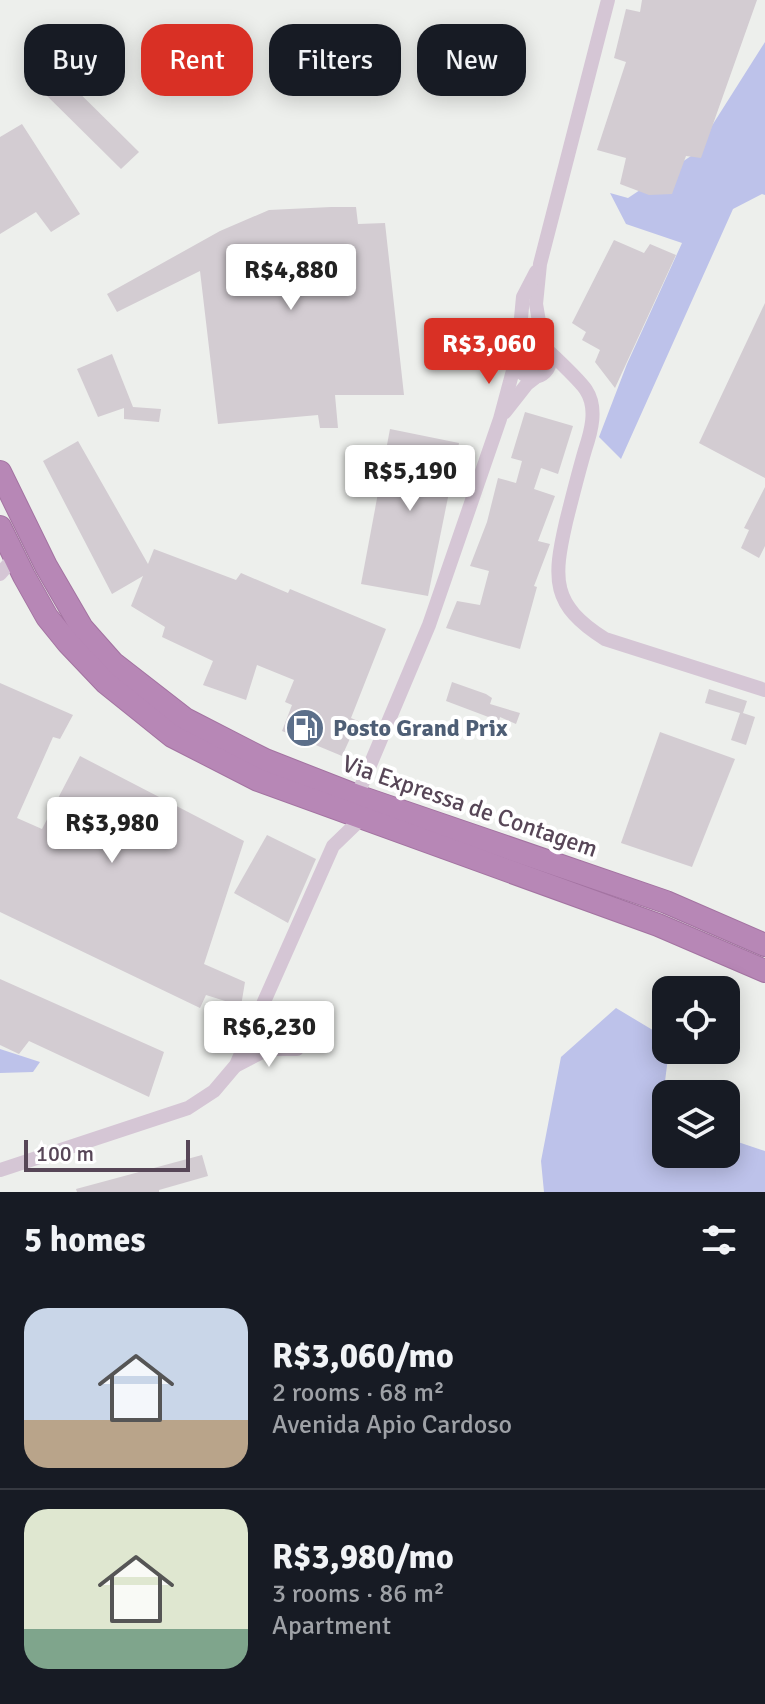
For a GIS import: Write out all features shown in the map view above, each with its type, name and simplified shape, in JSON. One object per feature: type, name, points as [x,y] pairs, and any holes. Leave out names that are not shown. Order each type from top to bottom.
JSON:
[{"type":"highway","name":"Via Expressa de Contagem","points":[[0,472],[46,566],[82,628],[113,663],[185,719],[360,807],[658,925],[765,971]]},
{"type":"highway","name":"Via Expressa de Contagem","points":[[6,551],[47,617],[68,643],[106,683],[172,736],[258,780],[333,807],[360,807],[666,902],[765,945]]},
{"type":"street","points":[[539,376],[550,363],[536,304],[540,264],[608,0]]},
{"type":"street","points":[[0,1170],[188,1108],[214,1091],[236,1065],[333,846],[360,807],[429,625],[500,419],[517,356],[523,297],[540,264]]},
{"type":"street","points":[[517,356],[530,343],[545,348],[587,391],[593,412],[557,564],[562,593],[582,625],[605,639],[765,690]]},
{"type":"street","points":[[517,356],[523,374],[539,376]]},
{"type":"street","points":[[500,419],[527,384],[555,370],[565,370]]},
{"type":"street","points":[[333,807],[333,846]]},
{"type":"street","points":[[236,1065],[268,1049],[297,1049]]},
{"type":"shaded area","points":[[765,42],[765,195],[733,209],[621,459],[599,437],[627,364],[682,243],[626,224],[610,193],[628,198],[694,154]]},
{"type":"shaded area","points":[[616,1008],[652,1030],[652,1064],[667,1064],[665,1080],[652,1080],[652,1168],[740,1168],[740,1143],[765,1151],[765,1192],[544,1192],[541,1161],[561,1057]]},
{"type":"shaded area","points":[[0,1049],[40,1062],[33,1072],[0,1073]]},
{"type":"building","points":[[642,0],[757,0],[701,158],[686,156],[672,194],[649,195],[620,184],[626,158],[597,150],[626,62],[614,58],[626,9],[640,12]]},
{"type":"building","points":[[47,96],[82,96],[139,152],[121,169]]},
{"type":"building","points":[[22,124],[80,214],[51,232],[36,212],[0,234],[0,137]]},
{"type":"building","points":[[356,207],[358,224],[385,223],[404,395],[335,395],[338,428],[320,428],[318,415],[218,424],[200,271],[117,312],[107,294],[220,231],[269,210]]},
{"type":"building","points":[[614,240],[644,253],[650,244],[676,255],[615,388],[595,362],[600,350],[582,340],[586,332],[572,323]]},
{"type":"building","points":[[765,303],[765,478],[699,443]]},
{"type":"building","points":[[112,354],[133,407],[161,409],[159,422],[124,419],[124,408],[98,417],[77,369]]},
{"type":"building","points":[[525,412],[573,426],[558,474],[541,468],[534,489],[555,496],[538,541],[550,544],[534,586],[537,587],[520,649],[446,628],[457,601],[480,605],[489,571],[470,566],[487,522],[498,478],[516,483],[522,461],[511,458]]},
{"type":"building","points":[[390,429],[459,443],[428,596],[361,584]]},
{"type":"building","points":[[78,441],[148,564],[154,549],[236,580],[241,573],[288,593],[290,589],[386,629],[351,718],[370,726],[366,737],[353,732],[342,756],[282,731],[292,705],[285,702],[294,680],[257,665],[246,700],[203,685],[213,661],[162,637],[165,627],[131,606],[143,576],[112,594],[43,461]]},
{"type":"building","points":[[765,487],[765,546],[759,558],[741,548],[749,530],[744,528]]},
{"type":"building","points":[[452,682],[486,694],[492,698],[490,704],[520,713],[516,724],[500,717],[499,721],[446,701]]},
{"type":"building","points":[[0,683],[73,715],[60,739],[53,737],[17,818],[42,829],[80,756],[244,841],[204,964],[245,982],[241,1006],[206,995],[200,1008],[0,912]]},
{"type":"building","points":[[709,689],[747,701],[743,713],[755,717],[746,745],[731,740],[740,713],[705,703]]},
{"type":"building","points":[[660,732],[735,759],[692,867],[621,843]]},
{"type":"building","points":[[267,835],[316,859],[288,923],[234,893]]},
{"type":"building","points":[[0,979],[164,1052],[149,1097],[29,1041],[19,1054],[0,1045]]},
{"type":"building","points":[[202,1155],[208,1176],[159,1192],[77,1192],[76,1189]]},
{"type":"place","name":"Posto Grand Prix","points":[[305,728]]}]
